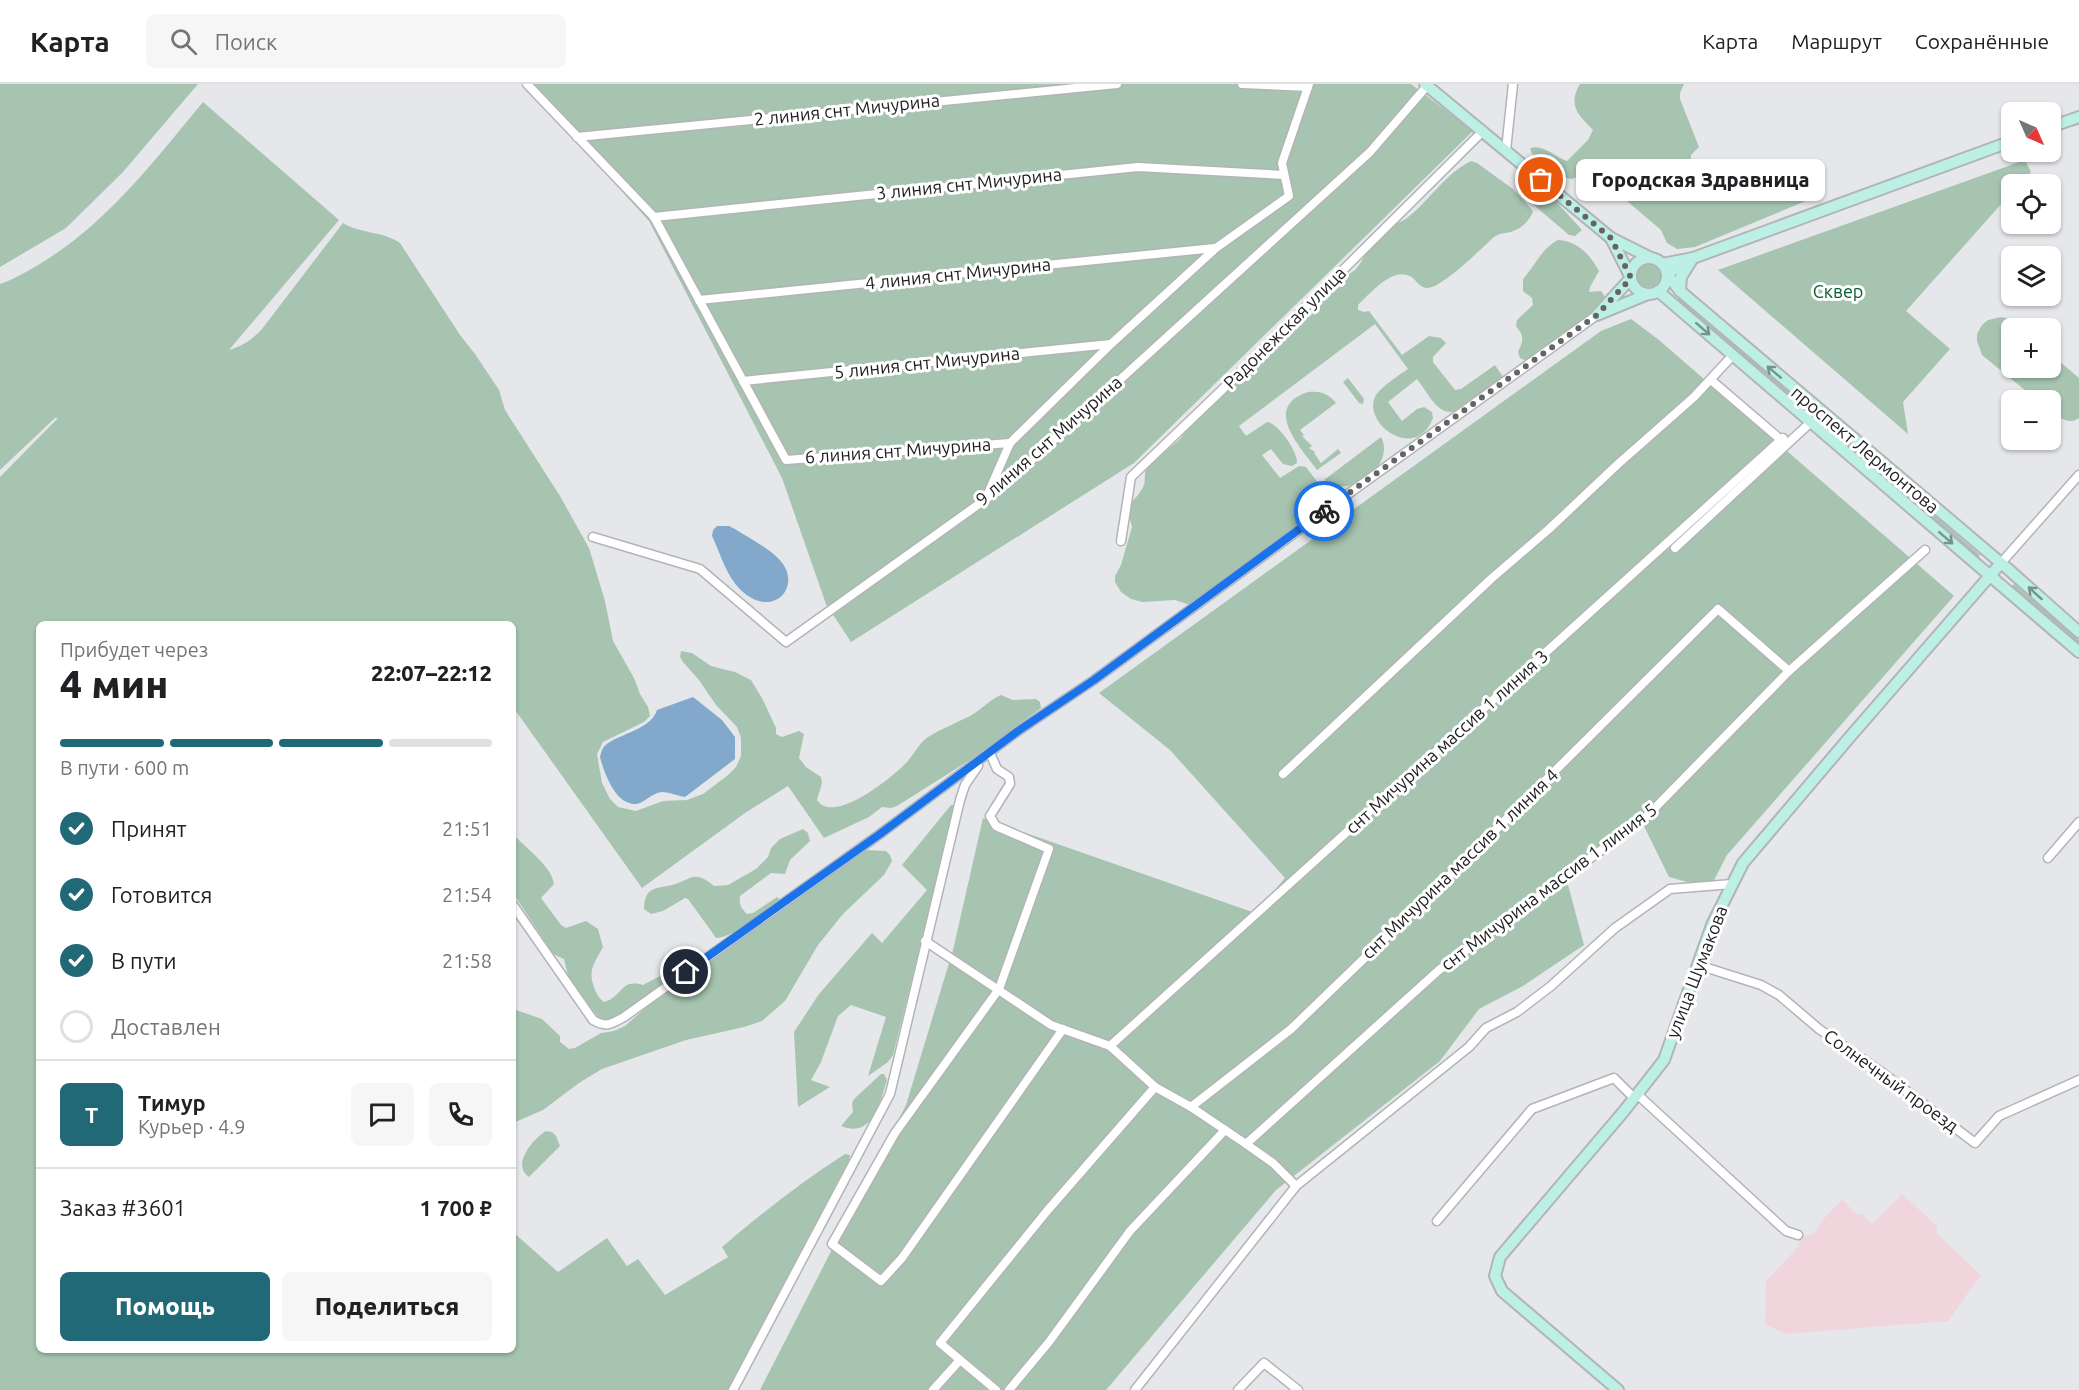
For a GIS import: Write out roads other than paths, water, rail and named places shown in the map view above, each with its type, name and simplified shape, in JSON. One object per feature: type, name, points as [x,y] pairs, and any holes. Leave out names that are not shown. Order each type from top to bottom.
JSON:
[{"type":"street","points":[[527,84],[654,217],[743,381]]},
{"type":"street","name":"2 линия снт Мичурина","points":[[577,136],[1117,84]]},
{"type":"street","points":[[986,499],[1010,443],[1216,248],[1289,196],[1282,163],[1308,86],[1242,84]]},
{"type":"street","points":[[1506,150],[1513,84]]},
{"type":"street","points":[[1426,85],[1611,238],[1651,258],[1664,269],[1665,284],[1653,292],[1597,315]]},
{"type":"street","name":"9 линия снт Мичурина","points":[[593,537],[700,569],[786,642],[1000,489],[1370,152],[1426,85]]},
{"type":"street","points":[[2061,123],[2079,117]]},
{"type":"street","name":"Радонежская улица","points":[[1121,541],[1131,477],[1483,131]]},
{"type":"street","points":[[1664,269],[2001,145]]},
{"type":"street","name":"3 линия снт Мичурина","points":[[654,217],[1138,167],[1284,175]]},
{"type":"street","points":[[1611,238],[1639,291],[1653,292]]},
{"type":"street","name":"4 линия снт Мичурина","points":[[699,300],[1216,248]]},
{"type":"street","points":[[516,909],[593,1020],[603,1025],[624,1017],[1597,315],[1631,278],[1636,263],[1651,258]]},
{"type":"street","points":[[1680,291],[1681,277],[1693,258]]},
{"type":"street","name":"проспект Лермонтова","points":[[1664,269],[1680,291],[2079,632]]},
{"type":"street","name":"проспект Лермонтова","points":[[1653,292],[1733,355],[2079,652]]},
{"type":"street","name":"5 линия снт Мичурина","points":[[743,381],[1112,344]]},
{"type":"street","points":[[1283,774],[1492,578],[1550,529],[1711,380],[1733,355]]},
{"type":"street","name":"снт Мичурина массив 1 линия 3","points":[[1110,1046],[1782,439],[1711,380]]},
{"type":"street","name":"6 линия снт Мичурина","points":[[743,381],[786,460],[1010,443]]},
{"type":"street","points":[[1675,548],[1811,422]]},
{"type":"street","points":[[2001,564],[2079,474]]},
{"type":"street","name":"снт Мичурина массив 1 линия 5","points":[[1246,1144],[1439,970],[1646,817],[1789,670],[1925,550]]},
{"type":"street","name":"улица Шумакова","points":[[1618,1390],[1502,1291],[1495,1276],[1500,1257],[1664,1060],[1712,925],[1743,863],[1856,729],[2001,564]]},
{"type":"street","name":"снт Мичурина массив 1 линия 4","points":[[1191,1107],[1291,1029],[1433,892],[1718,609],[1789,670]]},
{"type":"street","points":[[733,1390],[890,1094],[965,785],[990,753]]},
{"type":"street","points":[[990,753],[997,769],[1009,777],[1010,784],[990,816],[996,826],[1049,849],[999,989],[895,1133],[832,1244],[881,1281],[902,1258],[1063,1029]]},
{"type":"street","points":[[2048,858],[2079,822]]},
{"type":"street","points":[[1135,1390],[1296,1186],[1469,1047],[1486,1028],[1517,1012],[1551,986],[1615,927],[1670,888],[1732,884]]},
{"type":"street","points":[[926,941],[1051,1025],[1110,1046],[1155,1087],[1191,1107],[1246,1144],[1273,1163],[1296,1186]]},
{"type":"street","name":"Солнечный проезд","points":[[1698,965],[1761,985],[1779,996],[1819,1029],[1880,1071],[1975,1143],[1999,1116],[2079,1080]]},
{"type":"street","points":[[1437,1221],[1532,1109],[1614,1078],[1786,1231],[1798,1235]]},
{"type":"street","points":[[996,1390],[940,1343],[1047,1211],[1155,1087]]},
{"type":"street","points":[[1009,1390],[1049,1342],[1130,1231],[1225,1130]]},
{"type":"street","points":[[933,1390],[960,1360]]},
{"type":"street","points":[[1238,1390],[1264,1363],[1298,1390]]},
{"type":"water","points":[[717,526],[729,526],[735,529],[767,549],[783,564],[788,582],[781,597],[764,602],[754,599],[737,586],[712,536]]},
{"type":"water","points":[[693,697],[722,720],[735,737],[735,759],[685,797],[662,792],[636,804],[622,799],[616,794],[604,771],[600,757],[603,748],[615,739],[647,723],[657,710]]},
{"type":"place","name":"Городская Здравница","points":[[1541,180]]},
{"type":"park label","name":"Сквер","points":[[1838,292]]}]
